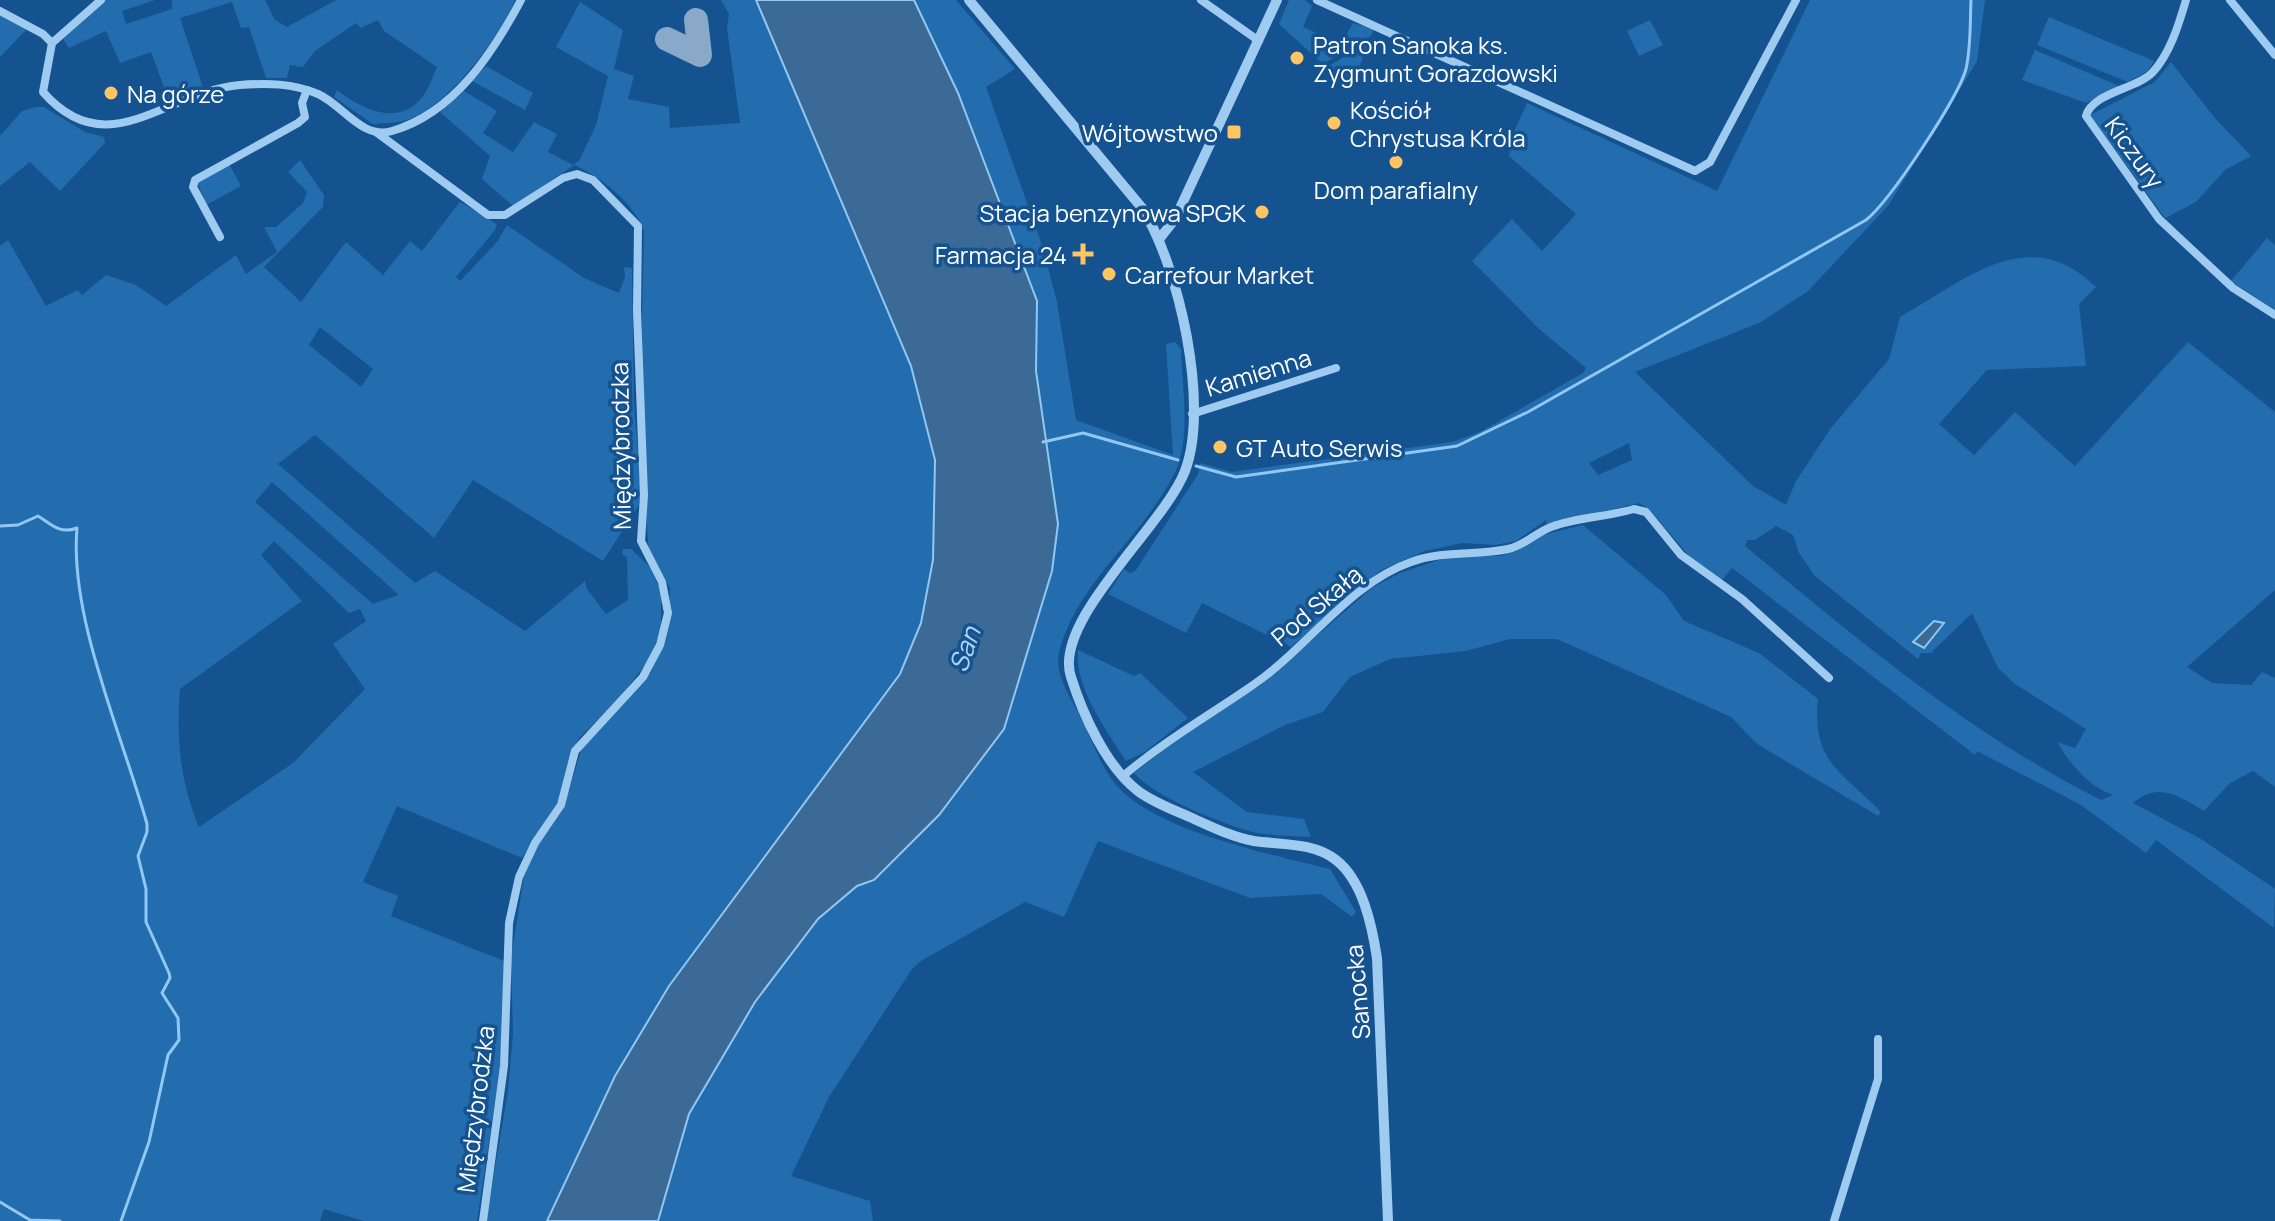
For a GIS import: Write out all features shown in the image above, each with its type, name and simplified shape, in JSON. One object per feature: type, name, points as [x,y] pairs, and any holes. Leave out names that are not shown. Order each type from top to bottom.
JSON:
[{"type":"street","points":[[101,0],[52,43],[43,92],[83,120],[114,127],[230,86],[263,84],[307,90],[328,99],[365,129],[376,132],[387,132],[416,122],[468,82],[503,35],[521,0]]},
{"type":"street","points":[[969,0],[1081,130],[1142,208],[1160,238],[1186,327],[1192,414],[1189,456],[1181,479],[1165,506],[1096,597],[1074,636],[1068,655],[1070,676],[1084,709],[1123,776]]},
{"type":"street","points":[[1201,0],[1259,41]]},
{"type":"street","points":[[1160,238],[1175,219],[1277,0]]},
{"type":"street","points":[[1317,0],[1695,171],[1710,162],[1796,0]]},
{"type":"street","name":"Kiczury","points":[[2186,0],[2175,33],[2156,69],[2143,80],[2092,106],[2086,116],[2159,219],[2233,288],[2275,315]]},
{"type":"street","points":[[2230,0],[2275,55]]},
{"type":"street","points":[[0,11],[43,34],[52,43]]},
{"type":"street","points":[[220,237],[193,187],[195,180],[298,123],[305,117],[303,97],[307,90]]},
{"type":"street","name":"Międzybrodzka","points":[[376,132],[488,215],[505,215],[563,178],[577,174],[593,180],[618,203],[635,219],[640,232],[636,277],[644,495],[641,541],[666,593],[667,623],[660,645],[643,677],[579,744],[561,805],[535,843],[519,877],[509,923],[504,1066],[483,1221]]},
{"type":"street","name":"Kamienna","points":[[1192,414],[1336,368]]},
{"type":"street","name":"Pod Skałą","points":[[1123,776],[1187,726],[1255,685],[1309,640],[1345,604],[1387,573],[1411,562],[1450,553],[1515,548],[1548,528],[1634,509],[1646,512],[1681,555],[1742,599],[1825,670],[1829,678]]},
{"type":"street","name":"Sanocka","points":[[1123,776],[1155,802],[1228,834],[1306,847],[1328,854],[1351,878],[1368,917],[1377,958],[1388,1221]]},
{"type":"street","points":[[1834,1221],[1878,1079],[1878,1039]]},
{"type":"shaded area","points":[[106,0],[155,0],[122,11],[126,24],[172,9],[172,0],[265,0],[275,20],[287,27],[336,0],[515,0],[485,51],[442,99],[410,119],[373,124],[334,97],[337,90],[369,109],[392,113],[403,111],[414,106],[423,96],[437,67],[384,31],[378,20],[361,28],[356,23],[315,51],[303,67],[290,65],[287,78],[266,78],[249,27],[241,28],[232,2],[180,18],[203,87],[169,101],[151,52],[120,63],[106,31],[69,48],[63,39]]},
{"type":"shaded area","points":[[721,0],[756,0],[764,13],[911,366],[935,460],[933,560],[921,623],[900,674],[669,987],[615,1076],[547,1221],[486,1221],[508,1091],[513,1034],[511,959],[524,876],[535,849],[563,810],[583,744],[651,673],[669,626],[670,588],[649,552],[641,359],[644,231],[640,221],[615,192],[574,165],[513,206],[482,179],[490,156],[440,112],[464,91],[497,111],[483,133],[513,152],[534,122],[557,134],[548,152],[573,165],[579,161],[596,125],[608,76],[556,47],[580,2],[623,30],[614,69],[634,76],[628,99],[669,107],[670,128],[740,123],[727,28],[729,14]]},
{"type":"shaded area","points":[[914,0],[956,0],[1015,69],[986,87],[1043,248],[1057,302],[1076,420],[1173,455],[1166,344],[1175,342],[1181,349],[1184,426],[1181,457],[1163,494],[1096,581],[1068,627],[1058,661],[1068,694],[1106,770],[1117,786],[1136,802],[1187,829],[1330,869],[1356,912],[1352,917],[1321,894],[1250,898],[1098,841],[1064,917],[1025,902],[912,969],[829,1097],[791,1176],[870,1201],[873,1221],[658,1221],[689,1114],[755,1002],[818,919],[857,886],[874,880],[939,815],[1004,729],[1052,571],[1058,524],[1036,371],[1037,301],[958,93]]},
{"type":"shaded area","points":[[1289,0],[1305,0],[1312,6],[1303,27],[1341,44],[1353,23],[1374,29],[1371,36],[1323,64],[1279,24]]},
{"type":"shaded area","points":[[1810,0],[1985,0],[1977,61],[1888,206],[1807,292],[1759,323],[1635,372],[1753,486],[1786,505],[1796,481],[1831,428],[1889,359],[1900,317],[1997,263],[2022,258],[2046,259],[2071,268],[2096,287],[2079,304],[2086,366],[1987,370],[1939,424],[1974,455],[2015,412],[2075,466],[2188,342],[2275,412],[2275,590],[2187,667],[2212,683],[2251,685],[2262,672],[2275,678],[2275,787],[2253,771],[2230,783],[2204,811],[2169,793],[2152,793],[2133,803],[2201,839],[2275,889],[2274,928],[2156,840],[2146,853],[2081,805],[1977,751],[1975,755],[1732,568],[1722,580],[1689,556],[1650,510],[1639,503],[1547,525],[1546,520],[1516,541],[1495,545],[1462,543],[1425,551],[1381,570],[1291,647],[1202,603],[1186,633],[1108,594],[1124,569],[1130,573],[1136,570],[1198,474],[1200,463],[1232,472],[1452,442],[1480,432],[1583,373],[1586,368],[1539,329],[1472,261],[1512,219],[1542,251],[1576,214],[1509,156],[1513,134],[1527,103],[1717,191]],"holes":[[[1629,443],[1632,460],[1598,475],[1589,463]],[[1776,526],[1793,535],[1799,553],[1815,576],[1918,659],[1921,653],[1931,653],[1972,613],[1998,668],[2015,684],[2086,729],[2075,748],[2057,742],[2081,774],[2113,795],[2101,800],[2006,746],[1872,650],[1745,546],[1747,540],[1755,540]]]},
{"type":"shaded area","points":[[0,15],[28,28],[0,57]]},
{"type":"shaded area","points":[[2049,17],[2154,61],[2148,71],[2128,82],[2037,45]]},
{"type":"shaded area","points":[[1650,20],[1663,45],[1639,56],[1627,31]]},
{"type":"shaded area","points":[[1369,42],[1352,85],[1327,67]]},
{"type":"shaded area","points":[[2035,50],[2119,86],[2086,103],[2022,80]]},
{"type":"shaded area","points":[[2171,62],[2214,117],[2251,156],[2225,170],[2196,202],[2165,218],[2090,115],[2155,82]]},
{"type":"shaded area","points":[[486,66],[533,93],[525,110],[472,81]]},
{"type":"shaded area","points":[[44,107],[85,132],[104,137],[105,143],[60,191],[30,162],[0,186],[0,136],[22,111]]},
{"type":"shaded area","points":[[300,160],[324,195],[323,207],[264,267],[301,302],[346,242],[383,275],[410,241],[422,251],[460,202],[497,224],[456,277],[460,281],[497,242],[507,225],[584,278],[619,293],[625,277],[624,267],[632,268],[634,403],[641,490],[639,505],[603,561],[473,480],[434,538],[315,435],[278,464],[415,583],[435,571],[525,631],[585,581],[587,589],[606,614],[628,600],[627,557],[622,554],[623,549],[631,549],[649,566],[661,591],[661,628],[651,657],[615,704],[579,738],[567,764],[560,799],[522,858],[397,806],[363,882],[398,896],[391,916],[504,961],[500,1069],[477,1221],[364,1221],[324,1209],[320,1221],[0,1221],[0,246],[8,240],[46,306],[78,290],[82,295],[106,275],[136,285],[166,306],[236,255],[246,274],[277,252],[264,227],[276,227],[303,203],[307,192],[288,172]],"holes":[[[320,327],[373,369],[361,387],[309,345]],[[272,482],[398,595],[373,604],[255,502]],[[274,541],[349,613],[360,609],[366,621],[333,644],[365,689],[293,763],[199,827],[187,793],[181,759],[180,689],[302,601],[261,555]]]},
{"type":"shaded area","points":[[228,162],[241,186],[206,205],[197,181]]},
{"type":"shaded area","points":[[2267,238],[2275,245],[2275,310],[2231,281]]},
{"type":"shaded area","points":[[1583,525],[1666,595],[1684,621],[1759,653],[1818,699],[1817,720],[1824,751],[1841,774],[1881,812],[1878,816],[1757,744],[1731,717],[1557,639],[1510,639],[1466,651],[1390,659],[1350,677],[1323,712],[1285,725],[1193,772],[1247,812],[1304,819],[1311,837],[1260,833],[1224,823],[1173,800],[1134,773],[1215,710],[1258,687],[1373,587],[1400,573],[1454,555],[1502,556],[1542,535]]},
{"type":"shaded area","points":[[1078,650],[1134,676],[1140,673],[1188,718],[1145,752],[1126,761],[1086,693],[1078,664]]},
{"type":"water","name":"San","points":[[756,0],[914,0],[958,93],[1037,301],[1036,371],[1058,524],[1052,571],[1004,729],[939,815],[874,880],[857,886],[818,919],[755,1002],[689,1114],[658,1221],[547,1221],[615,1076],[669,986],[900,674],[921,623],[933,560],[935,460],[911,366]]},
{"type":"water","points":[[1934,621],[1944,623],[1924,648],[1913,642]]},
{"type":"waterway","points":[[1196,466],[1236,477],[1457,446],[1528,412],[1866,220],[1906,172],[1960,83],[1969,52],[1971,0]]},
{"type":"waterway","points":[[1043,442],[1083,433],[1178,460]]},
{"type":"waterway","points":[[0,526],[18,525],[38,516],[60,529],[77,528],[81,600],[89,638],[147,824],[138,856],[146,889],[146,922],[169,973],[170,978],[162,993],[178,1018],[179,1040],[168,1055],[149,1142],[121,1221]]},
{"type":"waterway","points":[[0,1202],[30,1220],[60,1221]]},
{"type":"taxiway","points":[[667,39],[700,55],[696,20]]},
{"type":"place","name":"Patron Sanoka ks. Zygmunt Gorazdowski","points":[[1297,58]]},
{"type":"place","name":"Na górze","points":[[111,93]]},
{"type":"place","name":"Kościół Chrystusa Króla","points":[[1334,123]]},
{"type":"place","name":"Wójtowstwo","points":[[1234,132]]},
{"type":"place","name":"Dom parafialny","points":[[1396,162]]},
{"type":"place","name":"Stacja benzynowa SPGK","points":[[1262,212]]},
{"type":"place","name":"Farmacja 24","points":[[1083,254]]},
{"type":"place","name":"Carrefour Market","points":[[1109,274]]},
{"type":"place","name":"GT Auto Serwis","points":[[1220,447]]}]
